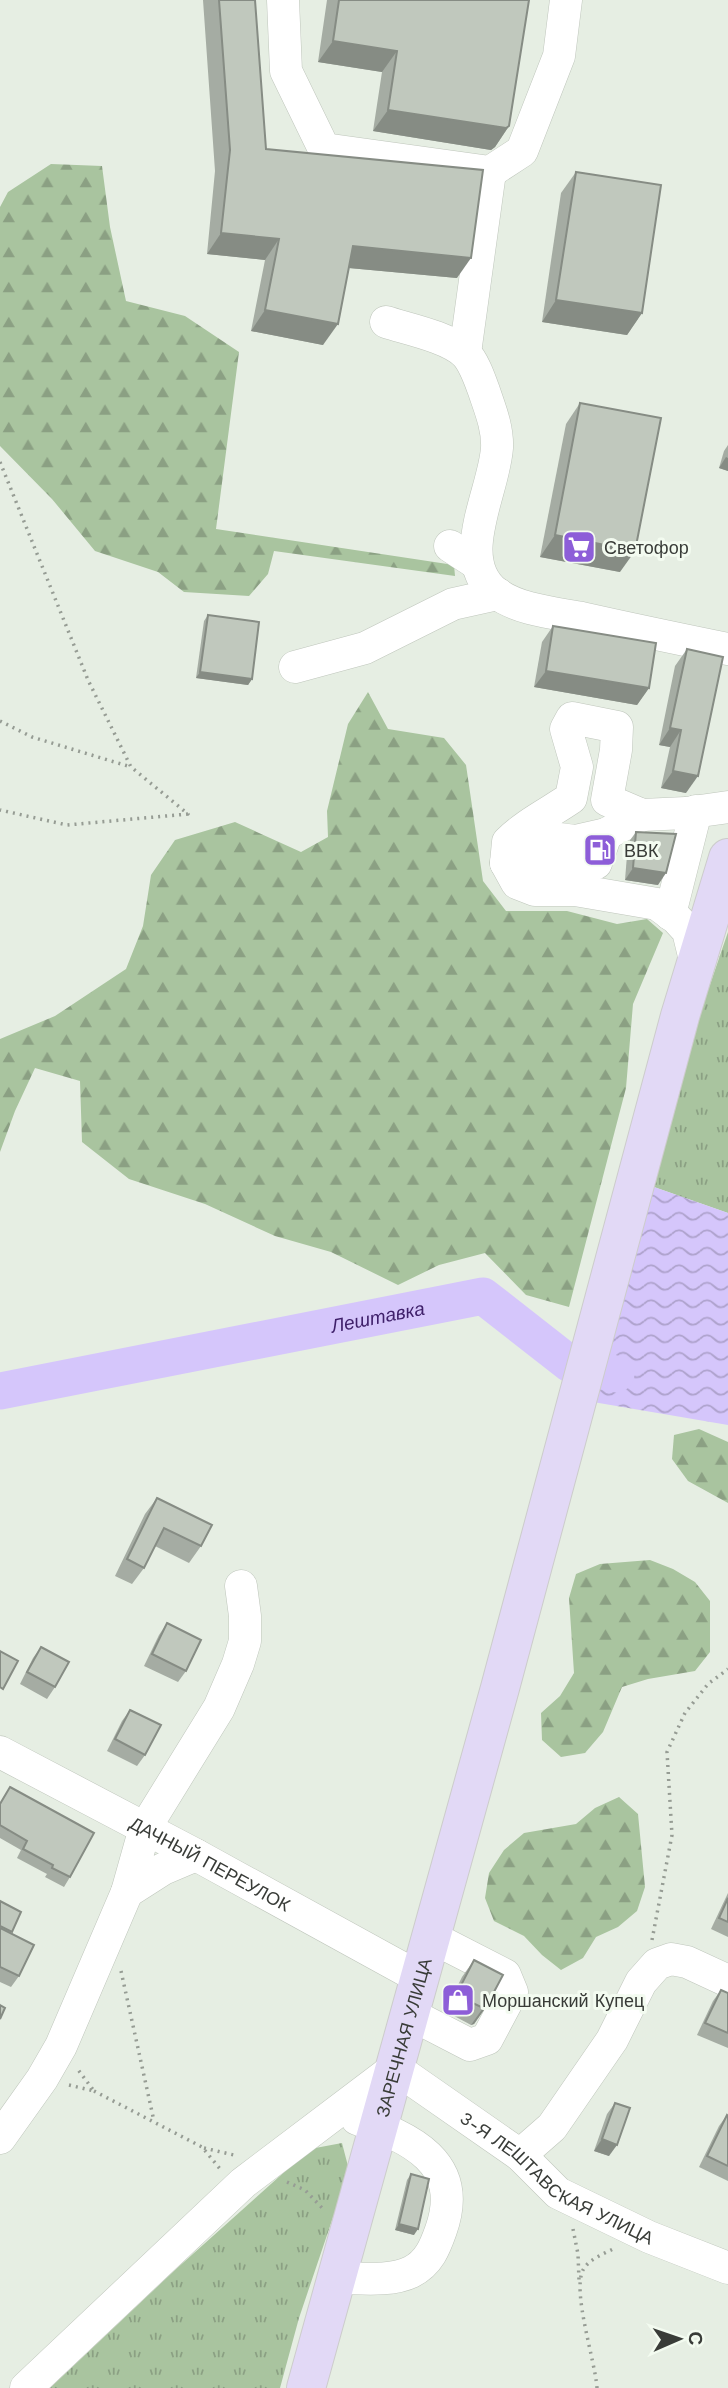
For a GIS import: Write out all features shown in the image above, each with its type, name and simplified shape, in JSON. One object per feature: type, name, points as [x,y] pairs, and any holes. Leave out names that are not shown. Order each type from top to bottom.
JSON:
[{"type":"main road","name":"ЗАРЕЧНАЯ УЛИЦА","points":[[306,2388],[500,1688],[695,960],[728,858]]},
{"type":"street","points":[[283,0],[286,71],[324,149],[490,172],[522,151],[559,56],[566,0]]},
{"type":"street","points":[[465,353],[490,172]]},
{"type":"street","points":[[386,323],[441,340],[465,353],[479,377],[494,420],[497,445],[494,473],[476,539],[476,563],[484,581],[498,594],[530,607],[728,649]]},
{"type":"street","points":[[450,546],[476,563]]},
{"type":"street","points":[[295,667],[365,648],[453,604],[498,594]]},
{"type":"street","points":[[571,798],[577,767],[566,729],[572,718],[617,727],[616,750],[607,800]]},
{"type":"street","points":[[642,815],[607,800],[571,798],[522,828],[507,853],[517,883],[535,890],[575,890],[657,904],[688,931],[695,960]]},
{"type":"street","points":[[507,853],[551,838],[575,841],[606,834],[642,815],[728,807]]},
{"type":"street","points":[[670,914],[696,811]]},
{"type":"street","points":[[0,2138],[42,2079],[61,2046],[127,1892],[145,1828],[219,1708],[245,1641],[246,1616],[241,1586]]},
{"type":"street","name":"ДАЧНЫЙ ПЕРЕУЛОК","points":[[0,1752],[196,1855],[420,1978]]},
{"type":"street","points":[[127,1892],[163,1869],[196,1855]]},
{"type":"street","points":[[410,2014],[470,2045],[488,2039],[512,1992],[505,1975],[431,1937]]},
{"type":"street","points":[[520,2155],[552,2127],[612,2040],[641,1982],[657,1964],[671,1959],[687,1962],[728,1981]]},
{"type":"street","points":[[26,2388],[241,2175],[332,2115],[395,2068]]},
{"type":"street","name":"3-Я ЛЕШТАВСКАЯ УЛИЦА","points":[[395,2068],[520,2155],[558,2193],[649,2238],[728,2268]]},
{"type":"street","points":[[332,2115],[356,2118],[379,2126],[418,2146],[432,2158],[441,2173],[445,2189],[443,2224],[433,2251],[423,2264],[410,2273],[392,2277],[337,2278]]},
{"type":"path","points":[[0,462],[88,680],[131,767]]},
{"type":"path","points":[[0,721],[33,737],[131,767],[188,814],[67,825],[0,810]]},
{"type":"path","points":[[641,1982],[659,1909],[672,1835],[667,1752],[685,1713],[708,1684],[728,1668]]},
{"type":"path","points":[[111,1928],[155,2121]]},
{"type":"path","points":[[94,2091],[202,2147],[241,2175]]},
{"type":"path","points":[[202,2147],[237,2155],[241,2175]]},
{"type":"path","points":[[281,2181],[304,2190],[329,2215]]},
{"type":"path","points":[[558,2193],[570,2217],[578,2254],[583,2315],[595,2365],[597,2388]]},
{"type":"path","points":[[579,2286],[583,2269],[597,2256],[619,2246],[649,2238]]},
{"type":"green space","points":[[51,164],[102,166],[110,227],[126,301],[185,316],[239,352],[216,529],[454,565],[455,576],[274,551],[268,574],[249,596],[184,592],[158,572],[95,551],[52,499],[0,446],[0,207],[8,192]]},
{"type":"green space","points":[[368,692],[388,729],[444,738],[466,765],[483,881],[506,911],[567,911],[617,924],[647,919],[663,933],[633,1004],[626,1088],[569,1307],[526,1295],[485,1253],[439,1265],[398,1285],[331,1252],[275,1236],[205,1204],[129,1179],[82,1142],[80,1081],[35,1068],[0,1152],[0,1039],[55,1016],[126,969],[143,926],[151,875],[175,840],[235,822],[301,852],[328,837],[327,811],[348,724]]},
{"type":"green space","points":[[728,932],[728,1213],[654,1187],[703,1005]]},
{"type":"green space","points":[[699,1429],[728,1442],[728,1503],[688,1481],[672,1459],[674,1435]]},
{"type":"green space","points":[[650,1560],[695,1582],[710,1601],[710,1652],[695,1671],[648,1679],[622,1687],[603,1732],[585,1753],[561,1757],[542,1740],[541,1713],[560,1696],[574,1673],[569,1598],[576,1574],[600,1564]]},
{"type":"green space","points":[[619,1797],[638,1814],[645,1887],[637,1911],[618,1927],[596,1937],[583,1958],[561,1970],[524,1936],[494,1921],[485,1898],[489,1873],[504,1850],[524,1833],[576,1824],[595,1808]]},
{"type":"green space","points":[[342,2143],[349,2170],[299,2318],[280,2388],[50,2388],[175,2270],[310,2149]]},
{"type":"water","points":[[654,1187],[728,1213],[728,1425],[593,1402]]},
{"type":"building","points":[[219,0],[255,0],[266,149],[483,170],[471,258],[353,246],[338,324],[265,310],[279,239],[221,233],[230,150]]},
{"type":"building","points":[[339,0],[529,0],[509,126],[506,128],[388,110],[397,51],[333,41]]},
{"type":"building","points":[[576,172],[661,185],[642,313],[556,300]]},
{"type":"building","points":[[580,403],[661,418],[635,551],[555,535]]},
{"type":"building","points":[[208,615],[259,622],[252,679],[200,672]]},
{"type":"building","points":[[553,626],[656,643],[649,688],[546,671]]},
{"type":"building","points":[[687,649],[723,657],[698,776],[673,771],[681,730],[670,728]]},
{"type":"building","points":[[636,832],[676,834],[666,873],[633,868]]},
{"type":"building","points":[[157,1498],[212,1525],[201,1546],[164,1528],[144,1568],[127,1559]]},
{"type":"building","points":[[167,1623],[201,1640],[186,1671],[152,1654]]},
{"type":"building","points":[[41,1647],[69,1662],[55,1687],[27,1672]]},
{"type":"building","points":[[0,1651],[18,1661],[3,1689],[0,1687]]},
{"type":"building","points":[[130,1710],[161,1725],[145,1755],[115,1739]]},
{"type":"building","points":[[10,1787],[94,1833],[70,1877],[23,1849],[27,1841],[0,1825],[0,1804]]},
{"type":"building","points":[[728,1898],[728,1922],[719,1918]]},
{"type":"building","points":[[0,1901],[21,1912],[12,1932],[0,1926]]},
{"type":"building","points":[[0,1928],[34,1945],[19,1976],[0,1967]]},
{"type":"building","points":[[474,1960],[503,1975],[483,2008],[456,1995]]},
{"type":"building","points":[[721,1990],[728,1993],[728,2033],[705,2023]]},
{"type":"building","points":[[0,2005],[5,2008],[0,2019]]},
{"type":"building","points":[[615,2103],[630,2108],[617,2145],[602,2139]]},
{"type":"building","points":[[728,2116],[728,2166],[707,2156]]},
{"type":"building","points":[[411,2174],[429,2179],[418,2229],[399,2224]]},
{"type":"waterway","name":"Лештавка","points":[[0,1391],[483,1296],[570,1364],[616,1374]]},
{"type":"place","name":"Светофор","points":[[579,547]]},
{"type":"place","name":"ВВК","points":[[600,850]]},
{"type":"place","name":"Моршанский Купец","points":[[458,2000]]}]
